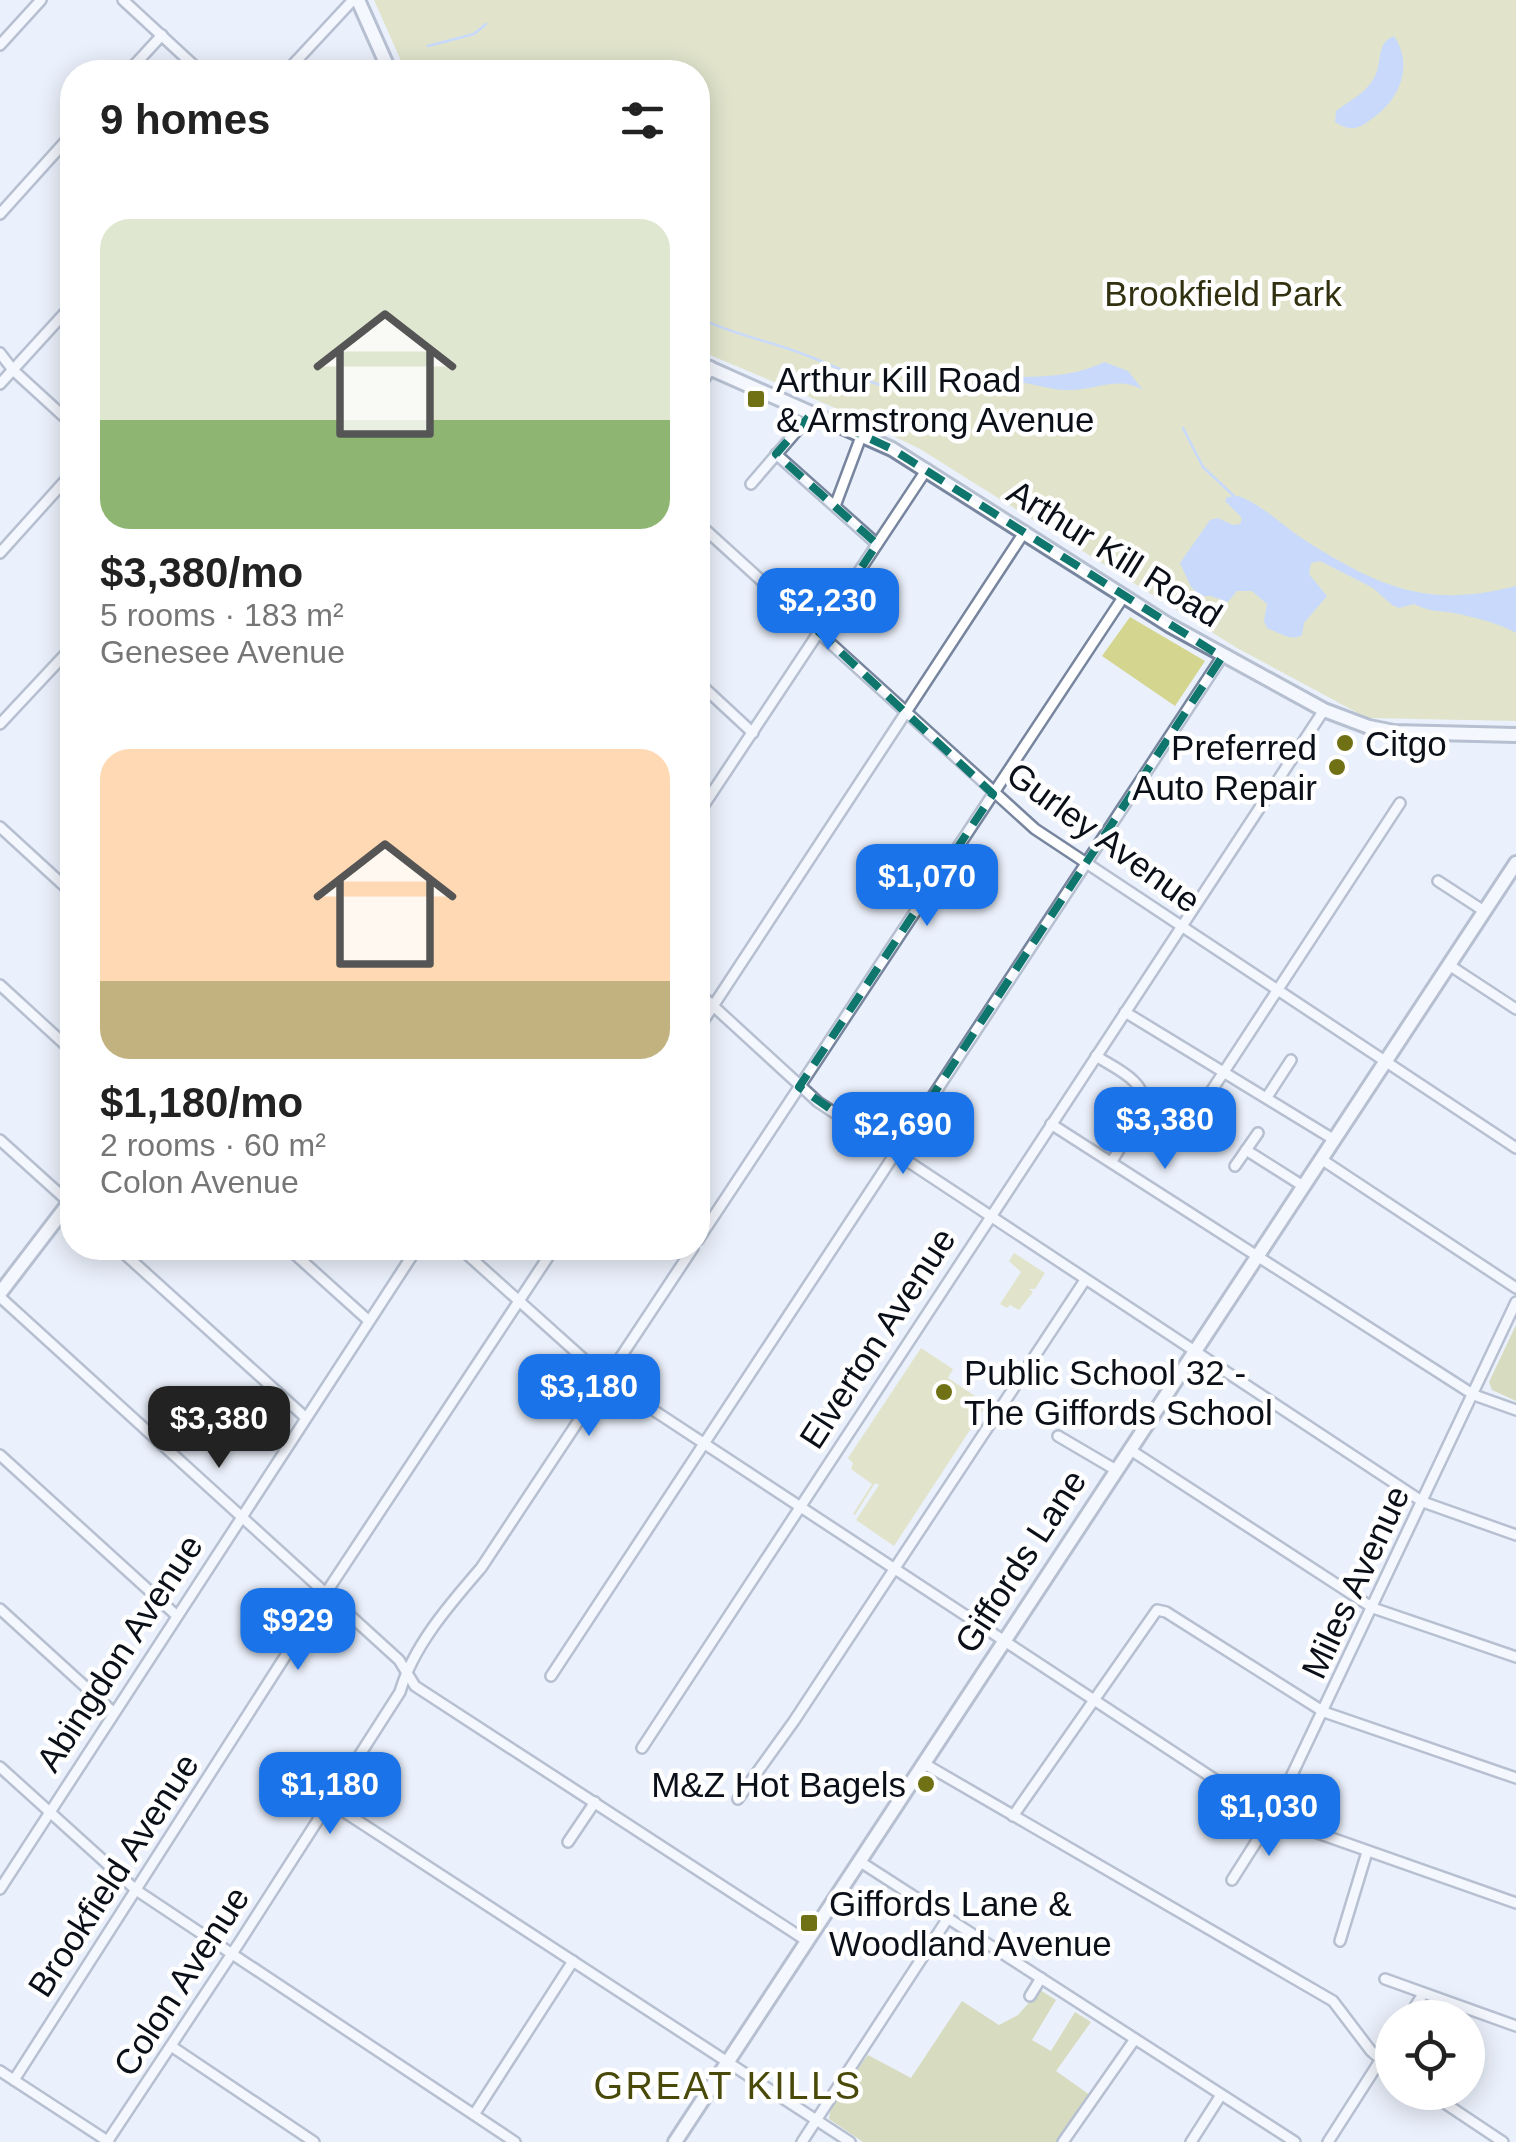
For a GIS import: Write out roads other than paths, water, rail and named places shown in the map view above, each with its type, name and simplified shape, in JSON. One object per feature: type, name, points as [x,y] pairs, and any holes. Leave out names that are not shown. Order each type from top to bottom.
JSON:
[{"type":"street","points":[[0,44],[41,0]]},
{"type":"street","points":[[123,0],[189,60]]},
{"type":"street","points":[[298,60],[355,0],[384,60]]},
{"type":"street","points":[[139,60],[162,35]]},
{"type":"street","points":[[0,214],[60,147]]},
{"type":"street","points":[[0,384],[60,318]]},
{"type":"street","points":[[0,353],[60,413]]},
{"type":"street","name":"Arthur Kill Road","points":[[710,369],[862,434],[1025,531],[1222,657],[1324,710],[1394,732],[1516,735]]},
{"type":"street","points":[[751,484],[812,412]]},
{"type":"street","points":[[835,506],[862,434]]},
{"type":"street","points":[[776,454],[877,544]]},
{"type":"street","points":[[710,796],[926,470]]},
{"type":"street","points":[[0,553],[60,487]]},
{"type":"street","points":[[710,1011],[1025,531]]},
{"type":"street","name":"Gurley Avenue","points":[[710,534],[1035,830],[1516,1148]]},
{"type":"street","points":[[710,1222],[1124,596]]},
{"type":"street","points":[[551,1676],[1222,657]]},
{"type":"street","points":[[0,724],[60,659]]},
{"type":"street","points":[[710,693],[752,733]]},
{"type":"street","name":"Elverton Avenue","points":[[642,1748],[1324,710]]},
{"type":"street","points":[[1212,1090],[1400,804]]},
{"type":"street","points":[[0,827],[60,883]]},
{"type":"street","name":"Giffords Lane","points":[[675,2142],[1515,868]]},
{"type":"street","points":[[1438,881],[1484,911]]},
{"type":"street","points":[[1449,965],[1516,1008]]},
{"type":"street","points":[[0,986],[60,1040]]},
{"type":"street","points":[[710,1003],[799,1086],[894,1154],[1193,1352],[1423,1502],[1516,1536]]},
{"type":"street","points":[[1124,1012],[1334,1139]]},
{"type":"street","points":[[1096,1056],[1130,1077],[1146,1101],[1112,1160]]},
{"type":"street","points":[[1267,1097],[1291,1060]]},
{"type":"street","points":[[1051,1124],[1474,1395],[1516,1410]]},
{"type":"street","points":[[1235,1166],[1258,1132]]},
{"type":"street","points":[[0,1140],[60,1192]]},
{"type":"street","points":[[1246,1150],[1303,1186]]},
{"type":"street","points":[[1321,1159],[1516,1288]]},
{"type":"street","points":[[60,1216],[0,1295],[399,1660],[415,1686],[807,1940]]},
{"type":"street","points":[[131,1260],[305,1417]]},
{"type":"street","points":[[301,1260],[368,1321]]},
{"type":"street","name":"Abingdon Avenue","points":[[0,1889],[409,1260]]},
{"type":"street","points":[[473,1260],[606,1379],[1272,1818],[1516,1903]]},
{"type":"street","name":"Brookfield Avenue","points":[[14,2080],[546,1260]]},
{"type":"street","name":"Colon Avenue","points":[[108,2142],[400,1692],[406,1672],[450,1603],[481,1568],[685,1260]]},
{"type":"street","points":[[738,1798],[1085,1280]]},
{"type":"street","name":"Miles Avenue","points":[[1232,1880],[1272,1818],[1516,1302]]},
{"type":"street","points":[[1058,1436],[1116,1470]]},
{"type":"street","points":[[1130,1449],[1373,1608],[1516,1657]]},
{"type":"street","points":[[0,1455],[176,1615]]},
{"type":"street","points":[[0,1610],[113,1712]]},
{"type":"street","points":[[1012,1816],[1157,1610],[1324,1712],[1516,1778]]},
{"type":"street","points":[[924,1763],[1333,2001],[1375,2055]]},
{"type":"street","points":[[0,1767],[136,1890],[515,2142]]},
{"type":"street","points":[[328,1802],[850,2142]]},
{"type":"street","points":[[568,1842],[595,1802]]},
{"type":"street","points":[[1340,1941],[1367,1852]]},
{"type":"street","points":[[859,1861],[1296,2142]]},
{"type":"street","points":[[802,2142],[948,1918]]},
{"type":"street","points":[[474,2114],[573,1961]]},
{"type":"street","points":[[1030,1996],[1041,1978]]},
{"type":"street","points":[[1384,1979],[1516,2026]]},
{"type":"street","points":[[1419,2000],[1423,1994]]},
{"type":"street","points":[[1064,2142],[1135,2039]]},
{"type":"street","points":[[171,2046],[314,2142]]},
{"type":"street","points":[[1328,2142],[1375,2069]]},
{"type":"street","points":[[0,2071],[108,2142]]},
{"type":"street","points":[[1191,2142],[1221,2095]]},
{"type":"street","points":[[1455,2110],[1502,2142]]},
{"type":"water","points":[[1394,36],[1403,68],[1392,99],[1362,126],[1347,128],[1335,122],[1336,111],[1371,83],[1384,43]]},
{"type":"water","points":[[1104,362],[1128,371],[1143,390],[1115,384],[1067,390],[1003,381],[1006,377],[1069,373]]},
{"type":"water","points":[[1238,496],[1330,556],[1404,589],[1455,595],[1516,586],[1516,633],[1486,621],[1414,604],[1399,608],[1373,588],[1320,561],[1311,563],[1309,574],[1327,596],[1304,623],[1298,637],[1267,628],[1267,604],[1252,591],[1237,591],[1228,602],[1201,596],[1191,587],[1180,563],[1210,520],[1218,518],[1240,524],[1242,518],[1225,501],[1227,497]]},
{"type":"waterway","points":[[428,46],[474,34],[486,24]]},
{"type":"waterway","points":[[710,322],[902,391]]},
{"type":"waterway","points":[[1183,428],[1203,467],[1235,497]]},
{"type":"place","name":"Arthur Kill Road & Armstrong Avenue","points":[[756,399]]},
{"type":"place","name":"Citgo","points":[[1345,743]]},
{"type":"place","name":"Preferred Auto Repair","points":[[1337,767]]},
{"type":"place","name":"Public School 32 - The Giffords School","points":[[944,1392]]},
{"type":"place","name":"M&Z Hot Bagels","points":[[926,1784]]},
{"type":"place","name":"Giffords Lane & Woodland Avenue","points":[[809,1923]]},
{"type":"district","name":"GREAT KILLS","points":[[728,2086]]},
{"type":"park label","name":"Brookfield Park","points":[[1223,293]]}]
